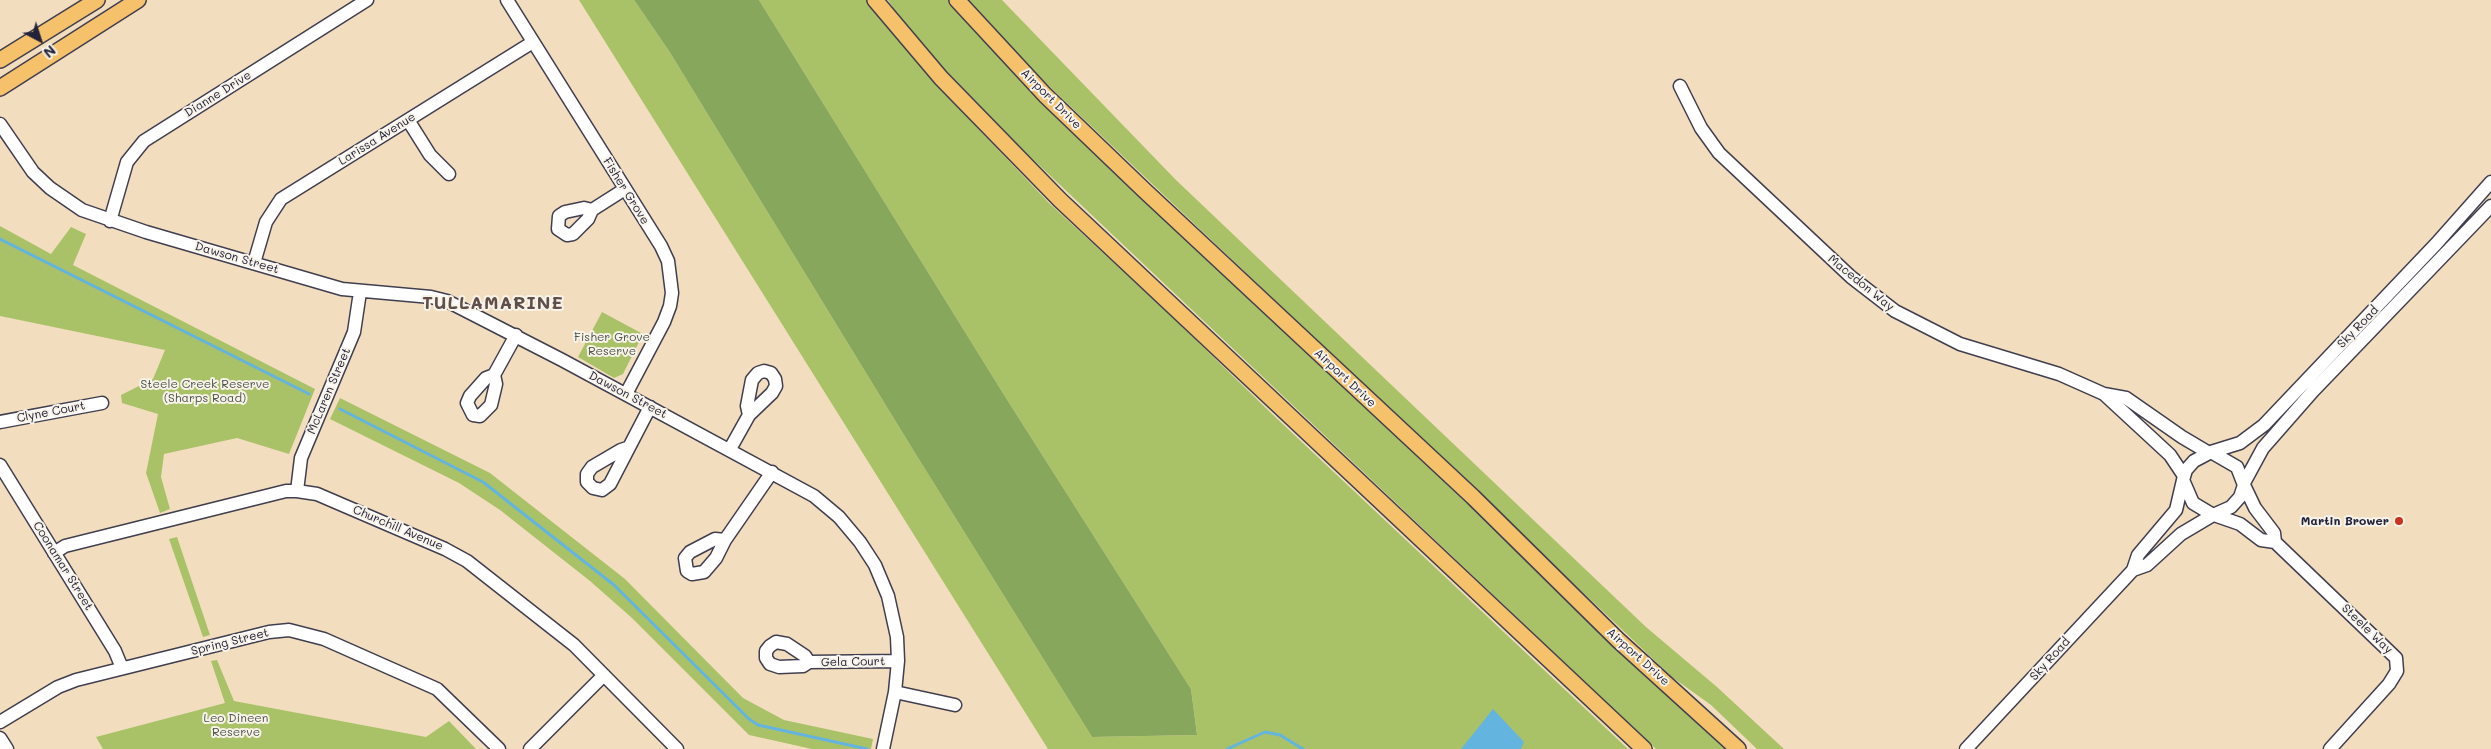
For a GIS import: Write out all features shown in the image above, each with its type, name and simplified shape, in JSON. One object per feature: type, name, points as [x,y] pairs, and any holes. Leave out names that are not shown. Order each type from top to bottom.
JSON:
[{"type":"main road","points":[[0,60],[96,0]]},
{"type":"main road","points":[[0,88],[138,0]]},
{"type":"main road","points":[[875,0],[941,78],[1060,200],[1644,749]]},
{"type":"main road","name":"Airport Drive","points":[[957,0],[1045,95],[1115,163],[1473,497],[1618,640],[1738,749]]},
{"type":"street","name":"Dianne Drive","points":[[110,221],[127,162],[144,141],[367,0]]},
{"type":"street","name":"Fisher Grove","points":[[507,0],[661,246],[669,268],[672,293],[664,322],[626,394]]},
{"type":"street","name":"Larissa Avenue","points":[[254,263],[266,222],[282,199],[532,42]]},
{"type":"street","name":"Macedon Way","points":[[1680,86],[1701,128],[1720,153],[1825,253],[1872,294],[1917,324],[1960,344],[2059,374],[2104,394],[2126,398],[2182,437],[2210,452]]},
{"type":"street","points":[[408,120],[430,155],[449,174]]},
{"type":"street","name":"Dawson Street","points":[[0,124],[33,172],[50,188],[82,210],[110,221],[342,289],[431,297],[447,301],[730,449],[814,496],[850,529],[865,549],[888,596],[897,638],[898,661],[895,692],[883,749]]},
{"type":"street","name":"Sky Road","points":[[2210,452],[2240,443],[2264,425],[2436,244],[2491,182]]},
{"type":"street","points":[[592,210],[625,189]]},
{"type":"street","name":"Sky Road","points":[[2244,484],[2263,448],[2313,391],[2491,206]]},
{"type":"street","name":"McLaren Street","points":[[296,491],[301,458],[354,332],[360,292]]},
{"type":"street","points":[[494,375],[516,336]]},
{"type":"street","name":"Macedon Way","points":[[2104,394],[2170,456],[2183,478]]},
{"type":"street","name":"Clyne Court","points":[[0,422],[102,403]]},
{"type":"street","points":[[627,448],[650,407]]},
{"type":"street","points":[[730,449],[749,415]]},
{"type":"street","points":[[2210,452],[2231,462],[2240,473],[2244,484],[2240,497],[2231,507],[2213,515],[2193,503],[2183,478],[2194,461],[2210,452]]},
{"type":"street","name":"Coonamar Street","points":[[0,465],[115,651],[122,668]]},
{"type":"street","points":[[724,540],[772,472]]},
{"type":"street","name":"Sky Road","points":[[1966,749],[2133,570],[2138,555],[2164,528],[2176,510],[2183,478]]},
{"type":"street","name":"Steele Way","points":[[2244,484],[2255,508],[2274,533],[2275,542]]},
{"type":"street","name":"Churchill Avenue","points":[[54,553],[65,546],[296,491],[329,499],[455,553],[565,638],[677,749]]},
{"type":"street","name":"Sky Road","points":[[2133,570],[2147,565],[2181,534],[2213,515]]},
{"type":"street","name":"Steele Way","points":[[2213,515],[2240,524],[2261,540],[2275,542],[2396,658],[2397,670],[2389,684],[2330,749]]},
{"type":"street","name":"Spring Street","points":[[0,722],[66,684],[122,668],[269,632],[298,631],[324,639],[437,689],[499,749]]},
{"type":"street","name":"Gela Court","points":[[809,662],[898,661]]},
{"type":"street","points":[[530,749],[604,675]]},
{"type":"street","points":[[895,692],[955,705]]},
{"type":"street","points":[[0,738],[7,749]]},
{"type":"green space","points":[[579,0],[634,0],[669,51],[915,453],[1092,737],[1197,735],[1191,689],[1006,398],[759,0],[867,0],[948,97],[1049,203],[1167,312],[1271,413],[1628,749],[1048,749]]},
{"type":"green space","points":[[634,0],[759,0],[1006,398],[1191,689],[1197,735],[1092,737],[915,453],[669,51]]},
{"type":"green space","points":[[888,0],[951,0],[1730,749],[1656,749],[1021,148],[957,84],[901,20]]},
{"type":"green space","points":[[969,0],[1002,0],[1176,180],[1646,627],[1717,687],[1784,749],[1757,749],[1711,705],[1672,677],[1031,69]]},
{"type":"green space","name":"Steele Creek Reserve (Sharps Road)","points":[[0,226],[51,254],[71,227],[86,234],[73,265],[315,389],[289,454],[237,438],[164,454],[161,477],[170,509],[160,513],[146,473],[158,414],[122,403],[121,395],[153,379],[165,350],[0,316]]},
{"type":"green space","name":"Fisher Grove Reserve","points":[[602,312],[643,334],[623,374],[614,378],[578,357]]},
{"type":"green space","points":[[340,398],[490,473],[625,579],[743,698],[784,720],[873,739],[871,749],[812,749],[749,735],[632,618],[590,581],[500,510],[459,483],[330,419]]},
{"type":"green space","points":[[177,537],[210,635],[203,637],[169,539]]},
{"type":"green space","name":"Leo Dineen Reserve","points":[[217,660],[234,701],[426,737],[449,721],[476,749],[103,749],[96,737],[225,703],[211,661]]},
{"type":"water","points":[[1493,709],[1524,742],[1521,749],[1461,749]]},
{"type":"waterway","points":[[0,239],[309,394]]},
{"type":"waterway","points":[[340,409],[483,482],[614,585],[749,719],[758,725],[867,749]]},
{"type":"waterway","points":[[1227,749],[1265,732],[1280,735],[1303,749]]},
{"type":"place","name":"Martin Brower","points":[[2399,521]]},
{"type":"district","name":"TULLAMARINE","points":[[493,303]]}]
